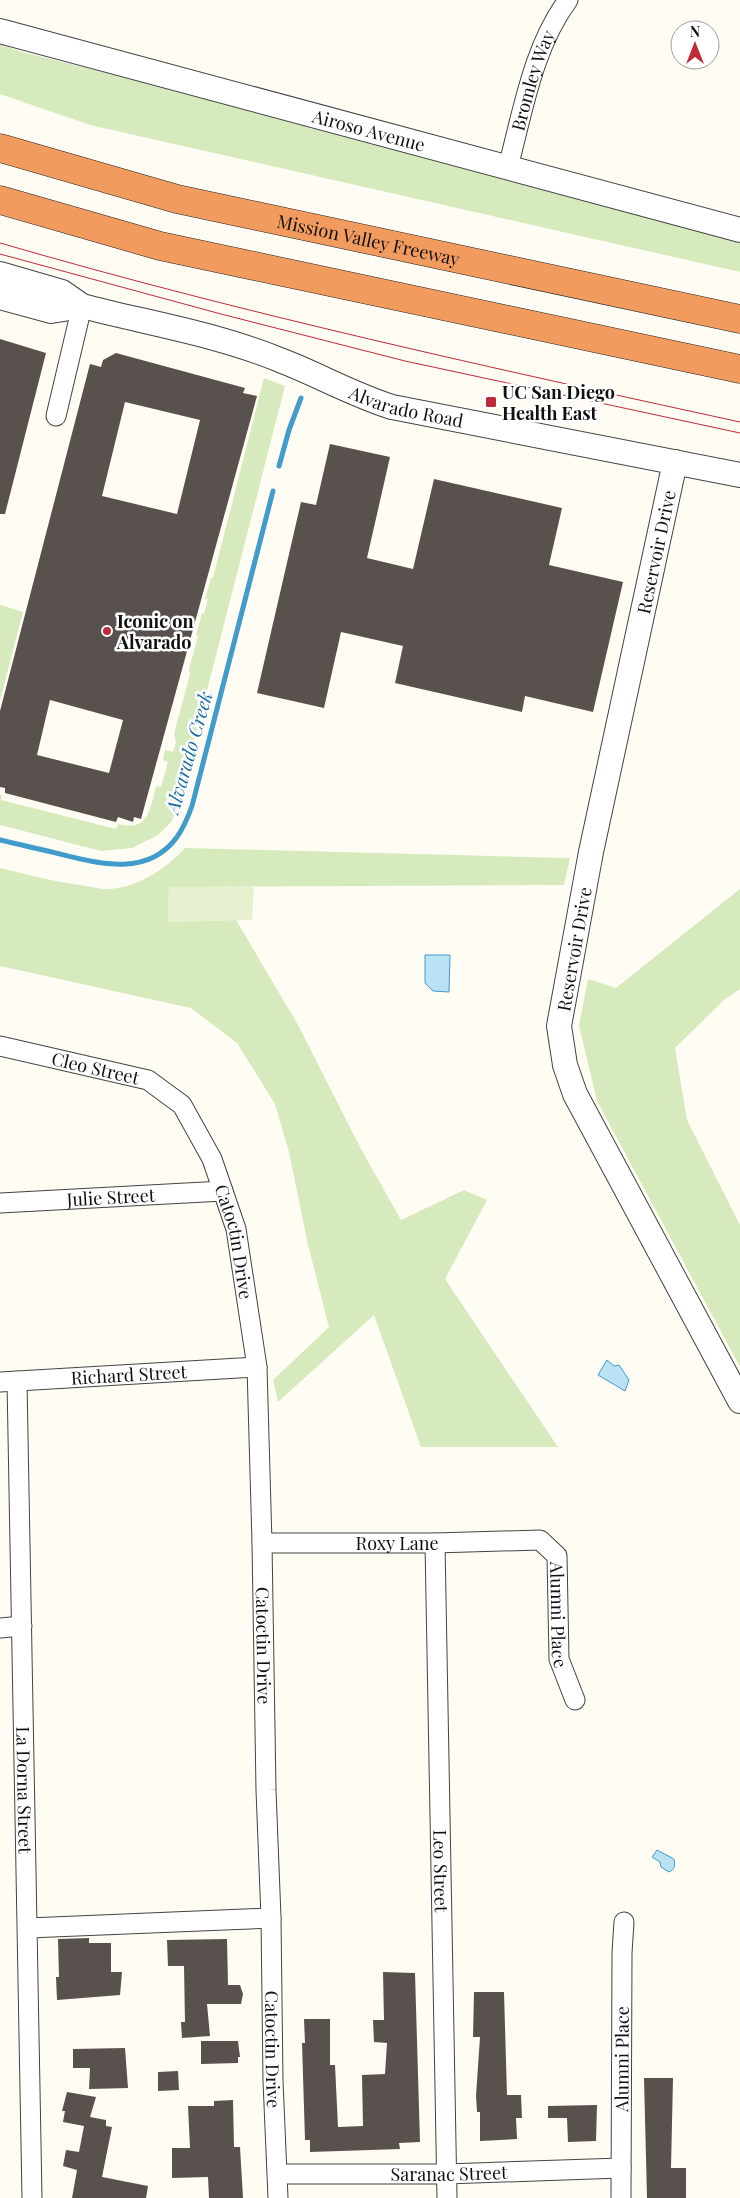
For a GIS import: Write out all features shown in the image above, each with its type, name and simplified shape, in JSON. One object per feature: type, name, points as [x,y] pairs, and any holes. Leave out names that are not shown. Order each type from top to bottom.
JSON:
[{"type":"highway","name":"Mission Valley Freeway","points":[[0,148],[177,199],[740,319]]},
{"type":"highway","points":[[0,200],[160,246],[740,369]]},
{"type":"street","name":"Bromley Way","points":[[508,167],[541,47],[548,31],[568,0]]},
{"type":"street","name":"Airoso Avenue","points":[[0,30],[740,230]]},
{"type":"street","name":"Alvarado Road","points":[[0,274],[62,292],[82,306],[236,345],[280,360],[360,397],[392,407],[740,475]]},
{"type":"street","name":"Alvarado Road","points":[[0,297],[51,311],[82,306]]},
{"type":"street","points":[[56,416],[82,306]]},
{"type":"street","name":"Reservoir Drive","points":[[675,462],[591,852],[559,1026],[565,1065],[575,1094],[740,1402]]},
{"type":"street","name":"Cleo Street","points":[[0,1046],[148,1080],[182,1105]]},
{"type":"street","name":"Catoctin Drive","points":[[182,1105],[212,1159],[236,1229],[257,1367],[266,1790],[272,1918],[273,2071],[278,2198]]},
{"type":"street","name":"Julie Street","points":[[0,1203],[223,1190]]},
{"type":"street","name":"Richard Street","points":[[8,1382],[257,1367]]},
{"type":"street","name":"La Dorna Street","points":[[8,1382],[22,1626],[32,2198]]},
{"type":"street","name":"Roxy Lane","points":[[262,1543],[435,1543],[532,1540]]},
{"type":"street","name":"Alumni Place","points":[[532,1540],[540,1540],[558,1556],[559,1659],[575,1700]]},
{"type":"street","name":"Leo Street","points":[[435,1543],[446,2198]]},
{"type":"street","points":[[0,1628],[22,1626]]},
{"type":"street","points":[[28,1928],[272,1918]]},
{"type":"street","name":"Alumni Place","points":[[621,2198],[622,1953],[624,1922]]},
{"type":"street","name":"Saranac Street","points":[[278,2174],[446,2174],[621,2168]]},
{"type":"green space","points":[[0,44],[22,52],[291,119],[539,184],[740,242],[740,272],[90,125],[0,94]]},
{"type":"green space","points":[[264,378],[285,386],[172,821],[158,835],[132,848],[101,851],[0,825],[0,795],[2,796],[1,800],[116,829],[118,824],[136,825],[146,817],[150,810],[156,786],[161,787],[168,762],[163,760],[165,750],[173,752],[176,742],[174,734],[190,674],[189,669],[198,636],[196,635],[208,599],[205,599],[211,578],[213,578]]},
{"type":"green space","points":[[0,605],[23,612],[0,701]]},
{"type":"green space","points":[[185,848],[570,858],[564,885],[169,887],[168,922],[236,920],[298,1025],[361,1149],[401,1220],[464,1190],[487,1200],[445,1279],[558,1447],[421,1447],[374,1315],[278,1402],[273,1380],[329,1327],[308,1245],[289,1152],[275,1104],[237,1043],[191,1008],[0,966],[0,868],[100,889],[120,888],[151,876]]},
{"type":"green space","points":[[169,887],[254,887],[252,920],[168,922]]},
{"type":"green space","points":[[740,889],[740,989],[725,999],[675,1048],[687,1120],[740,1225],[740,1367],[597,1101],[579,1026],[588,979],[616,988]]},
{"type":"water","points":[[425,955],[450,955],[449,992],[433,991],[425,983]]},
{"type":"water","points":[[607,1360],[614,1366],[619,1365],[629,1380],[625,1391],[598,1375]]},
{"type":"water","points":[[657,1850],[674,1859],[674,1867],[671,1871],[669,1872],[661,1867],[660,1862],[652,1857]]},
{"type":"building","points":[[0,339],[46,353],[5,514],[0,514]]},
{"type":"building","name":"Iconic on Alvarado","points":[[116,353],[245,388],[243,393],[257,396],[141,819],[134,817],[133,822],[118,817],[116,822],[5,793],[5,788],[0,787],[0,711],[90,364],[101,367],[103,360]],"holes":[[[125,402],[200,420],[177,514],[102,496]],[[50,700],[123,720],[109,773],[37,755]]]},
{"type":"building","points":[[330,444],[390,457],[367,558],[413,569],[434,479],[562,508],[549,565],[623,582],[593,712],[525,696],[522,712],[395,683],[403,646],[341,632],[324,708],[257,693],[301,502],[316,505]]},
{"type":"building","points":[[89,1938],[89,1943],[111,1943],[111,1972],[122,1972],[120,1995],[57,2000],[56,1977],[59,1977],[58,1939]]},
{"type":"building","points":[[227,1939],[228,1985],[240,1985],[243,1994],[241,2004],[207,2004],[210,2036],[182,2038],[181,2022],[185,2022],[184,1966],[168,1966],[167,1940]]},
{"type":"building","points":[[383,1972],[415,1973],[420,2142],[399,2143],[400,2149],[310,2152],[310,2140],[305,2140],[302,2043],[305,2043],[304,2019],[330,2019],[330,2065],[335,2065],[338,2127],[363,2126],[362,2075],[385,2074],[387,2043],[374,2042],[373,2020],[384,2020]]},
{"type":"building","points":[[474,1992],[504,1992],[507,2095],[521,2095],[522,2118],[516,2118],[517,2139],[480,2141],[480,2112],[477,2112],[476,2096],[480,2037],[473,2037]]},
{"type":"building","points":[[201,2041],[238,2041],[240,2057],[238,2057],[238,2063],[201,2064]]},
{"type":"building","points":[[125,2048],[128,2088],[89,2089],[90,2068],[73,2068],[73,2049]]},
{"type":"building","points":[[178,2071],[179,2090],[158,2091],[158,2072]]},
{"type":"building","points":[[644,2078],[673,2078],[671,2168],[686,2168],[686,2198],[647,2198]]},
{"type":"building","points":[[67,2092],[96,2097],[90,2117],[106,2120],[106,2126],[112,2127],[102,2177],[148,2186],[146,2198],[72,2198],[77,2170],[63,2166],[66,2150],[79,2152],[84,2126],[63,2122],[65,2111],[62,2111]]},
{"type":"building","points":[[233,2100],[234,2147],[240,2147],[243,2198],[209,2198],[208,2177],[172,2178],[172,2148],[190,2148],[188,2106],[214,2106],[214,2101]]},
{"type":"building","points":[[597,2105],[596,2141],[568,2142],[567,2118],[548,2118],[548,2106]]},
{"type":"waterway","name":"Alvarado Creek","points":[[279,466],[289,430],[301,398]]},
{"type":"waterway","name":"Alvarado Creek","points":[[0,840],[91,861],[123,864],[138,863],[152,858],[165,850],[177,837],[186,822],[192,806],[273,491]]},
{"type":"tram line","points":[[0,243],[276,317],[740,422]]},
{"type":"tram line","points":[[0,254],[221,314],[405,361],[740,433]]},
{"type":"place","name":"UC San Diego Health East","points":[[491,402]]},
{"type":"place","name":"Iconic on Alvarado","points":[[107,631]]}]
